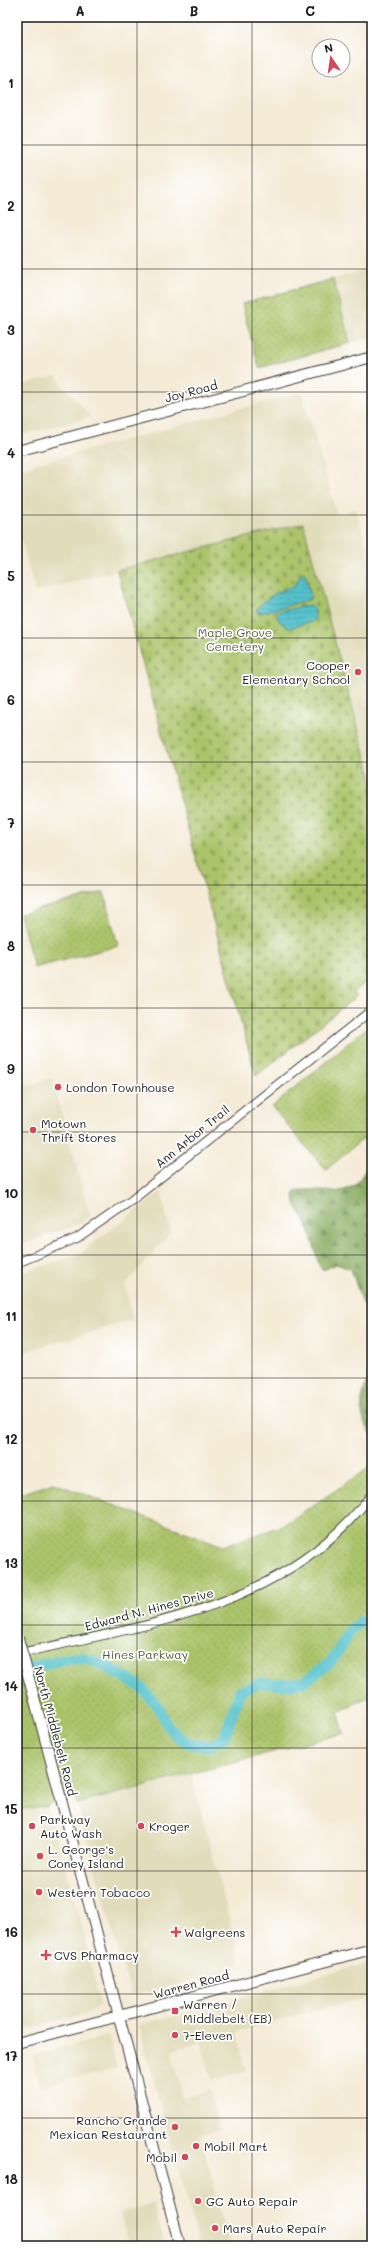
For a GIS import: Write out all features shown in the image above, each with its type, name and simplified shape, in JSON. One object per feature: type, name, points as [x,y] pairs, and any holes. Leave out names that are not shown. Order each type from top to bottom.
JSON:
[{"type":"main road","name":"Joy Road","points":[[17,451],[372,357]]},
{"type":"main road","name":"North Middlebelt Road","points":[[17,1636],[180,2246]]},
{"type":"main road","name":"Warren Road","points":[[17,2044],[372,1949]]},
{"type":"street","name":"Ann Arbor Trail","points":[[17,1264],[77,1238],[127,1203],[372,1010]]},
{"type":"street","name":"Edward N. Hines Drive","points":[[17,1654],[181,1616],[238,1597],[270,1580],[305,1558],[336,1532],[372,1494]]},
{"type":"shaded area","points":[[372,268],[372,338],[350,343],[333,279]]},
{"type":"shaded area","points":[[56,376],[91,417],[17,436],[17,386]]},
{"type":"shaded area","points":[[302,392],[337,514],[356,509],[372,564],[372,780],[303,523],[35,592],[17,523],[17,469]]},
{"type":"shaded area","points":[[52,1078],[90,1216],[74,1226],[17,1246],[17,1088]]},
{"type":"shaded area","points":[[161,1192],[171,1232],[125,1285],[133,1320],[17,1354],[17,1274],[79,1254]]},
{"type":"shaded area","points":[[191,1774],[242,1968],[131,1996],[77,1804]]},
{"type":"shaded area","points":[[47,1807],[80,1918],[100,2005],[94,2011],[17,2032],[17,1809]]},
{"type":"shaded area","points":[[372,1962],[372,1996],[236,2032],[246,2071],[212,2080],[201,2042],[171,2050],[183,2098],[210,2091],[220,2130],[200,2134],[230,2246],[199,2246],[139,2025]]},
{"type":"shaded area","points":[[108,2036],[117,2068],[39,2087],[32,2056]]},
{"type":"shaded area","points":[[153,2204],[166,2246],[129,2246],[120,2213]]},
{"type":"green space","points":[[333,279],[350,343],[259,368],[242,304]]},
{"type":"green space","name":"Maple Grove Cemetery","points":[[303,523],[372,780],[372,977],[354,992],[357,996],[256,1076],[117,570]]},
{"type":"green space","points":[[104,892],[118,946],[34,968],[20,914]]},
{"type":"green space","points":[[372,1023],[372,1131],[326,1170],[272,1107]]},
{"type":"green space","points":[[372,1161],[372,1304],[368,1307],[363,1304],[351,1269],[336,1264],[326,1269],[322,1269],[319,1265],[310,1232],[295,1204],[294,1196],[295,1191],[310,1190],[332,1192],[353,1186],[361,1178]]},
{"type":"green space","points":[[372,1369],[372,1434],[363,1419],[362,1402],[365,1385]]},
{"type":"green space","name":"Hines Parkway","points":[[372,1466],[372,1695],[338,1712],[344,1733],[77,1804],[74,1796],[51,1803],[47,1807],[17,1809],[17,1495],[54,1483],[223,1546],[282,1526]]},
{"type":"water","points":[[302,573],[305,573],[311,597],[309,600],[275,610],[257,612],[257,608],[272,595],[295,585]]},
{"type":"water","points":[[311,605],[315,613],[315,618],[312,622],[288,628],[278,620],[277,615],[280,611]]},
{"type":"waterway","points":[[17,1671],[70,1658],[86,1658],[105,1666],[141,1687],[159,1708],[168,1726],[177,1736],[190,1744],[209,1746],[224,1738],[240,1691],[260,1683],[288,1684],[304,1682],[332,1661],[352,1629],[360,1622],[372,1620]]},
{"type":"place","name":"Cooper Elementary School","points":[[358,672]]},
{"type":"place","name":"London Townhouse","points":[[58,1087]]},
{"type":"place","name":"Motown Thrift Stores","points":[[33,1130]]},
{"type":"place","name":"Parkway Auto Wash","points":[[32,1826]]},
{"type":"place","name":"Kroger","points":[[141,1826]]},
{"type":"place","name":"L. George's Coney Island","points":[[40,1856]]},
{"type":"place","name":"Western Tobacco","points":[[39,1892]]},
{"type":"place","name":"Walgreens","points":[[176,1932]]},
{"type":"place","name":"CVS Pharmacy","points":[[46,1955]]},
{"type":"place","name":"Warren / Middlebelt (EB)","points":[[175,2011]]},
{"type":"place","name":"7-Eleven","points":[[175,2035]]},
{"type":"place","name":"Rancho Grande Mexican Restaurant","points":[[175,2127]]},
{"type":"place","name":"Mobil Mart","points":[[196,2146]]},
{"type":"place","name":"Mobil","points":[[185,2157]]},
{"type":"place","name":"GC Auto Repair","points":[[198,2201]]},
{"type":"place","name":"Mars Auto Repair","points":[[215,2228]]}]
